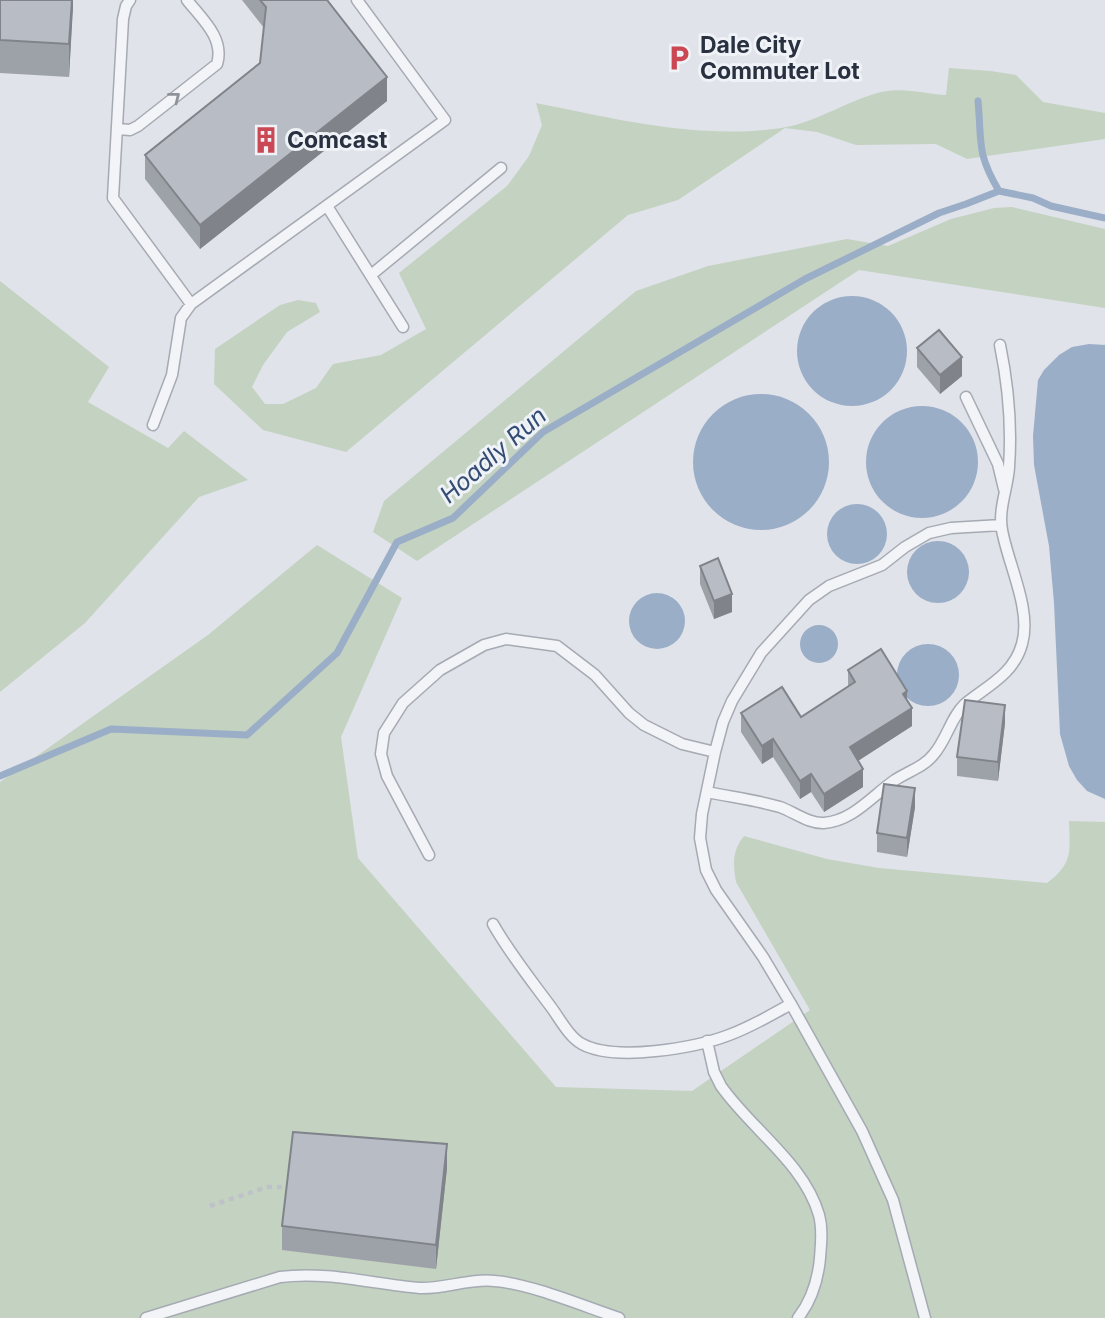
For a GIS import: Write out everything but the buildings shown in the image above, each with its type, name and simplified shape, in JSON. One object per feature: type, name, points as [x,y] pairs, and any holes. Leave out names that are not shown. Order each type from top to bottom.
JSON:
[{"type":"lane","points":[[130,0],[123,19],[114,198],[191,304]]},
{"type":"lane","points":[[118,130],[130,130],[138,126],[217,64],[220,48],[217,40],[187,0]]},
{"type":"lane","points":[[153,425],[172,375],[181,318],[191,304],[445,120],[357,0]]},
{"type":"lane","points":[[370,275],[501,168]]},
{"type":"lane","points":[[327,206],[403,327]]},
{"type":"lane","points":[[707,792],[777,806],[808,821],[822,824],[835,821],[854,812],[893,781],[926,763],[965,705],[997,682],[1012,665],[1022,644],[1022,605],[1001,525],[1010,450],[1007,388],[1000,345]]},
{"type":"lane","points":[[966,397],[998,464],[1005,493]]},
{"type":"lane","points":[[925,1318],[893,1200],[862,1131],[763,957],[716,890],[706,870],[700,838],[723,722],[761,653],[809,600],[829,586],[882,565],[929,533],[951,528],[1001,525]]},
{"type":"lane","points":[[429,855],[387,776],[381,754],[384,733],[403,703],[440,670],[484,645],[506,639],[557,646],[595,675],[629,713],[644,725],[682,744],[715,752]]},
{"type":"lane","points":[[493,924],[509,952],[570,1032],[581,1044],[605,1052],[628,1053],[728,1036],[791,1004]]},
{"type":"lane","points":[[708,1041],[714,1072],[721,1086],[805,1184],[819,1215],[822,1241],[817,1283],[799,1318]]},
{"type":"lane","points":[[146,1318],[269,1280],[300,1275],[331,1275],[422,1288],[496,1280],[619,1318]]},
{"type":"path","points":[[210,1206],[267,1187],[290,1187]]},
{"type":"green space","points":[[949,68],[1016,75],[1043,102],[1105,113],[1105,139],[967,159],[936,144],[856,145],[817,132],[785,128],[678,200],[628,215],[346,452],[263,430],[214,384],[215,349],[280,305],[298,300],[316,303],[320,312],[287,332],[263,365],[252,387],[265,404],[283,404],[316,388],[333,364],[381,355],[426,329],[399,273],[507,186],[529,156],[542,125],[536,103],[658,126],[689,130],[750,131],[794,125],[887,91],[946,95]]},
{"type":"green space","points":[[1012,207],[1105,229],[1105,308],[859,270],[417,561],[373,532],[384,501],[636,291],[708,266],[847,239],[888,246],[951,219],[994,208]]},
{"type":"green space","points":[[0,281],[109,367],[88,402],[168,448],[184,431],[248,480],[199,497],[85,623],[0,692]]},
{"type":"green space","points":[[317,545],[402,598],[341,737],[358,858],[556,1087],[692,1091],[810,1010],[736,882],[734,858],[744,836],[827,859],[879,868],[1047,883],[1066,863],[1070,841],[1069,821],[1105,822],[1105,1318],[0,1318],[0,782],[208,635]]},
{"type":"water","points":[[852,296],[873,300],[891,312],[903,330],[907,351],[903,372],[891,390],[873,402],[852,406],[831,402],[813,390],[801,372],[797,351],[801,330],[813,312],[831,300]]},
{"type":"water","points":[[1105,345],[1105,799],[1087,791],[1077,780],[1069,766],[1060,734],[1049,546],[1034,465],[1033,436],[1038,380],[1059,355],[1072,347]]},
{"type":"water","points":[[761,394],[787,400],[809,414],[823,436],[829,462],[823,488],[809,510],[787,524],[761,530],[735,524],[713,510],[699,488],[693,462],[699,436],[713,414],[735,400]]},
{"type":"water","points":[[922,406],[943,411],[961,423],[973,441],[978,462],[973,483],[961,501],[943,513],[922,518],[901,513],[883,501],[871,483],[866,462],[871,441],[883,423],[901,411]]},
{"type":"water","points":[[851,504],[863,504],[882,517],[887,534],[885,546],[874,559],[863,564],[851,564],[832,551],[827,540],[827,528],[840,509]]},
{"type":"water","points":[[932,541],[944,541],[960,550],[967,560],[967,584],[960,594],[944,603],[932,603],[921,598],[912,589],[907,578],[907,566],[912,555],[921,546]]},
{"type":"water","points":[[651,593],[663,593],[677,601],[685,615],[683,632],[677,641],[663,649],[651,649],[634,637],[629,627],[629,615],[641,598]]},
{"type":"water","points":[[819,625],[833,630],[838,644],[833,658],[819,663],[805,658],[800,644],[805,630]]},
{"type":"water","points":[[928,644],[950,653],[959,675],[950,697],[928,706],[906,697],[897,675],[906,653]]},
{"type":"waterway","points":[[978,101],[983,156],[999,191]]},
{"type":"waterway","name":"Hoadly Run","points":[[0,776],[111,729],[247,735],[337,653],[397,542],[453,518],[543,432],[805,279],[939,213],[999,191],[1105,218]]},
{"type":"place","name":"Dale City Commuter Lot","points":[[679,58]]},
{"type":"place","name":"Comcast","points":[[266,140]]}]
